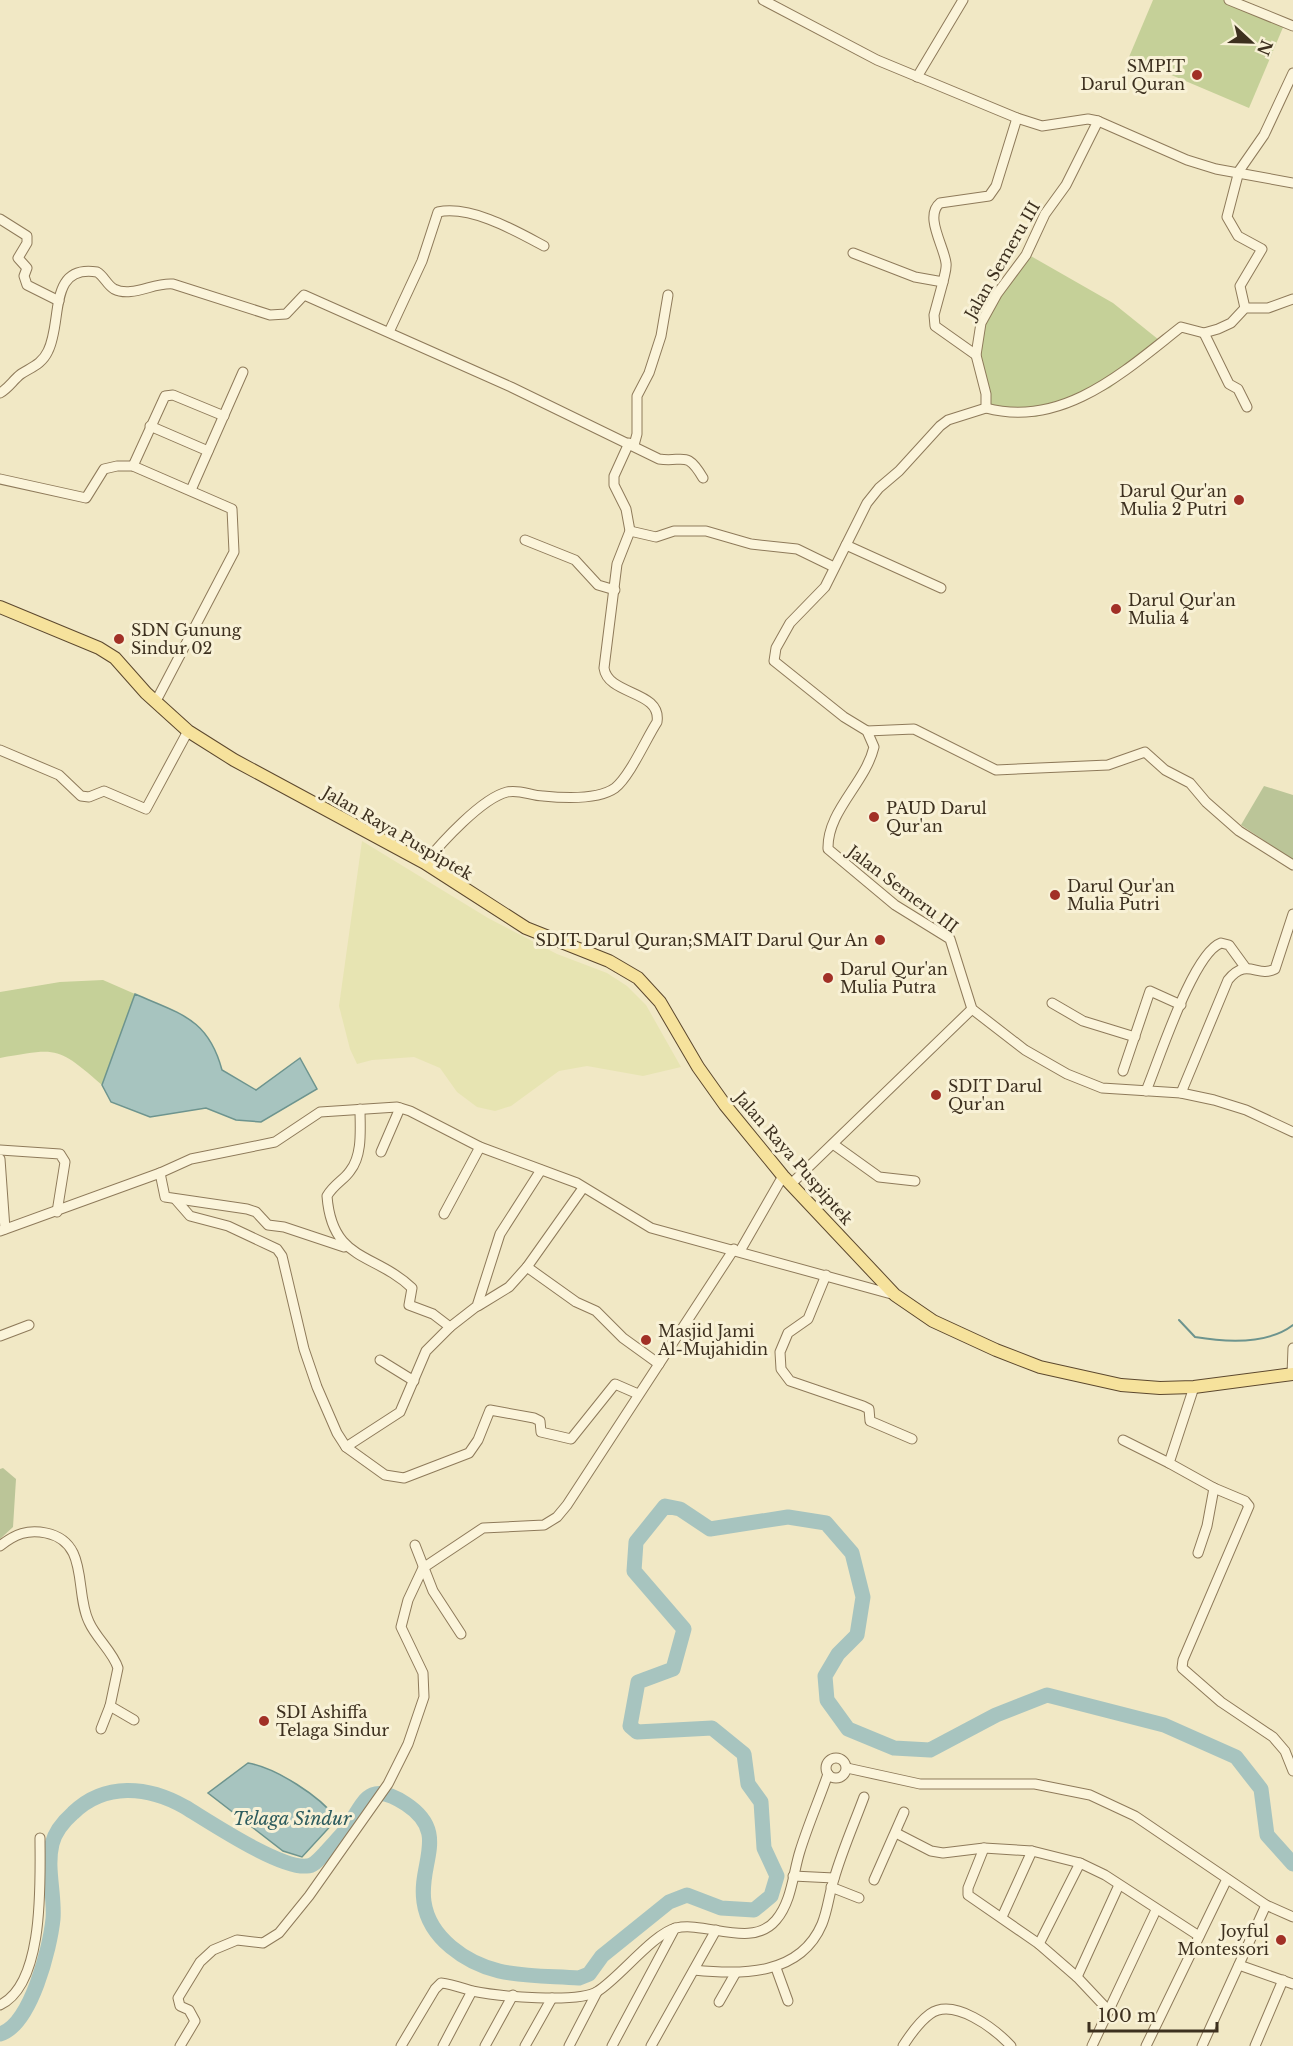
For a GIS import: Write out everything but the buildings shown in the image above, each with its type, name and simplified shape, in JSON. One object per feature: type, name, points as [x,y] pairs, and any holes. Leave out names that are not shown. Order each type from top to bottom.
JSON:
[{"type":"main road","name":"Jalan Raya Puspiptek","points":[[0,607],[99,648],[115,658],[188,731],[264,778],[425,863],[526,928],[609,961],[638,978],[660,1002],[698,1067],[725,1105],[787,1180],[895,1295],[933,1321],[1040,1367],[1121,1385],[1160,1388],[1194,1387],[1292,1374]]},
{"type":"street","points":[[763,0],[830,36],[918,77],[1017,118],[1042,126],[1088,119],[1098,121],[1187,160],[1216,169],[1239,171],[1293,183]]},
{"type":"street","points":[[918,77],[963,0]]},
{"type":"street","points":[[1229,0],[1293,26]]},
{"type":"street","points":[[1245,308],[1240,286],[1262,249],[1238,236],[1227,217],[1239,171],[1264,135],[1293,73]]},
{"type":"street","points":[[976,354],[935,326],[934,315],[947,266],[943,247],[933,221],[936,206],[940,203],[989,196],[996,186],[1017,118]]},
{"type":"street","name":"Jalan Semeru III","points":[[986,408],[986,394],[976,354],[977,337],[988,309],[1026,255],[1045,214],[1066,185],[1098,121]]},
{"type":"street","points":[[389,332],[422,261],[438,212],[454,212],[495,222],[544,246]]},
{"type":"street","points":[[0,219],[27,236],[27,243],[18,258],[27,268],[24,276],[27,285],[59,301]]},
{"type":"street","points":[[853,253],[915,277],[943,282]]},
{"type":"street","points":[[0,393],[22,374],[35,367],[48,352],[57,324],[59,301],[65,281],[79,272],[89,271],[102,275],[117,291],[130,292],[156,285],[173,284],[270,315],[286,314],[304,295],[389,332],[659,459],[686,459],[697,468],[703,477]]},
{"type":"street","points":[[425,863],[450,833],[502,794],[515,791],[543,796],[599,795],[617,786],[657,717],[648,701],[613,683],[605,673],[617,564],[630,531],[626,509],[614,485],[617,469],[637,434],[636,396],[648,373],[661,336],[668,295]]},
{"type":"street","points":[[1293,299],[1268,308],[1245,308],[1231,323],[1204,333],[1181,327],[1111,382],[1063,405],[1035,412],[1006,412],[986,408],[948,420],[867,503],[825,587],[790,623],[776,648],[774,661],[844,717],[867,731],[914,729],[996,770],[1098,766],[1145,752],[1165,770],[1190,783],[1206,802],[1247,837],[1293,865]]},
{"type":"street","points":[[1204,333],[1229,384],[1238,389],[1248,407]]},
{"type":"street","points":[[191,490],[243,372]]},
{"type":"street","points":[[133,466],[161,400],[168,394],[224,416]]},
{"type":"street","points":[[150,426],[208,451]]},
{"type":"street","points":[[0,479],[86,498],[104,470],[117,466],[133,466],[232,508],[234,552],[156,701]]},
{"type":"street","points":[[630,531],[656,537],[674,531],[706,531],[758,545],[797,549],[834,567]]},
{"type":"street","points":[[525,540],[575,560],[598,585],[615,590]]},
{"type":"street","points":[[846,545],[941,588]]},
{"type":"street","points":[[0,750],[59,775],[81,796],[104,791],[146,809],[188,731]]},
{"type":"street","name":"Jalan Semeru III","points":[[867,731],[874,747],[870,762],[835,818],[827,840],[828,849],[895,905],[950,939],[972,1010]]},
{"type":"street","points":[[1181,1093],[1224,987],[1236,971],[1245,968],[1271,971],[1275,969],[1293,915]]},
{"type":"street","points":[[1146,1091],[1196,970],[1213,946],[1221,943],[1229,945],[1245,968]]},
{"type":"street","points":[[1123,1071],[1150,992],[1181,1005]]},
{"type":"street","points":[[1052,1003],[1083,1021],[1135,1036]]},
{"type":"street","points":[[180,2046],[195,2021],[189,2010],[180,2006],[178,1998],[200,1962],[224,1944],[237,1940],[263,1943],[279,1933],[388,1784],[408,1744],[424,1696],[423,1673],[401,1627],[408,1600],[423,1568],[483,1528],[501,1525],[532,1527],[544,1525],[556,1517],[567,1505],[638,1394],[787,1180],[833,1144],[972,1010],[1025,1050],[1081,1081],[1102,1088],[1181,1093],[1233,1106],[1293,1132]]},
{"type":"street","points":[[381,1152],[400,1108]]},
{"type":"street","points":[[0,1159],[2,1230],[57,1212],[205,1155],[274,1142],[320,1112],[400,1108],[480,1147],[583,1188],[651,1228],[895,1295]]},
{"type":"street","points":[[344,1247],[327,1208],[327,1196],[339,1180],[350,1173],[355,1162],[360,1109]]},
{"type":"street","points":[[833,1144],[879,1177],[915,1181]]},
{"type":"street","points":[[444,1214],[480,1147]]},
{"type":"street","points":[[0,1150],[60,1154],[64,1162],[57,1212]]},
{"type":"street","points":[[477,1306],[500,1234],[541,1170]]},
{"type":"street","points":[[160,1173],[165,1197],[247,1209],[256,1212],[268,1225],[284,1227],[344,1247],[398,1276],[412,1287],[409,1305],[433,1314],[450,1327]]},
{"type":"street","points":[[346,1447],[400,1412],[426,1351],[450,1327],[477,1306],[509,1287],[527,1267],[583,1188]]},
{"type":"street","points":[[176,1200],[190,1216],[228,1226],[278,1249],[282,1256],[304,1348],[317,1388],[337,1433],[346,1447],[385,1475],[404,1478],[469,1453],[490,1410],[534,1418],[540,1421],[542,1433],[571,1439],[615,1384],[638,1394]]},
{"type":"street","points":[[527,1267],[576,1302],[596,1311],[623,1338],[659,1364]]},
{"type":"street","points":[[826,1275],[808,1319],[788,1333],[780,1352],[781,1370],[790,1381],[869,1409],[870,1421],[912,1439]]},
{"type":"street","points":[[0,1336],[29,1325]]},
{"type":"street","points":[[1292,1374],[1293,1347]]},
{"type":"street","points":[[380,1360],[414,1381]]},
{"type":"street","points":[[1169,1463],[1194,1387]]},
{"type":"street","points":[[1123,1440],[1214,1488],[1245,1501],[1249,1508],[1183,1659],[1182,1668],[1221,1702],[1273,1737],[1285,1751],[1293,1771]]},
{"type":"street","points":[[1198,1553],[1207,1526],[1214,1488]]},
{"type":"street","points":[[0,1546],[11,1538],[30,1531],[53,1535],[67,1545],[79,1566],[82,1599],[89,1622],[118,1668],[110,1706],[101,1729]]},
{"type":"street","points":[[415,1545],[423,1568],[445,1614],[461,1634]]},
{"type":"street","points":[[110,1706],[135,1719]]},
{"type":"street","points":[[569,2046],[597,1992],[659,1938],[675,1928],[744,1933],[757,1931],[775,1922],[786,1903],[828,1774],[826,1764],[831,1758],[842,1759],[847,1768],[920,1784],[1035,1784],[1090,1795],[1135,1816],[1266,1905],[1293,1917]]},
{"type":"street","points":[[828,1774],[834,1778],[841,1777],[847,1768]]},
{"type":"street","points":[[694,1970],[735,1974],[776,1968],[801,1953],[817,1934],[829,1906],[833,1883],[864,1797]]},
{"type":"street","points":[[874,1880],[904,1812]]},
{"type":"street","points":[[896,1833],[931,1851],[943,1853],[984,1848],[1032,1851],[1080,1863],[1106,1875],[1156,1910],[1199,1936]]},
{"type":"street","points":[[0,2005],[14,1995],[19,1987],[35,1942],[40,1902],[40,1838]]},
{"type":"street","points":[[984,1848],[967,1894],[1039,1944],[1077,1977],[1109,2011]]},
{"type":"street","points":[[1002,1917],[1032,1851]]},
{"type":"street","points":[[1039,1944],[1080,1863]]},
{"type":"street","points":[[793,1876],[833,1883],[859,1898]]},
{"type":"street","points":[[1146,2046],[1227,1879]]},
{"type":"street","points":[[1077,1977],[1119,1885]]},
{"type":"street","points":[[1202,2046],[1266,1905]]},
{"type":"street","points":[[1092,2046],[1156,1910]]},
{"type":"street","points":[[612,2046],[675,1928]]},
{"type":"street","points":[[651,2046],[716,1930]]},
{"type":"street","points":[[1239,1965],[1293,1984]]},
{"type":"street","points":[[776,1968],[788,2001]]},
{"type":"street","points":[[719,2002],[735,1974]]},
{"type":"street","points":[[1255,2046],[1283,1980]]},
{"type":"street","points":[[401,2046],[439,1984],[447,1983],[472,1991],[552,1998],[597,1992]]},
{"type":"street","points":[[442,2046],[472,1991]]},
{"type":"street","points":[[485,2046],[513,1995]]},
{"type":"street","points":[[525,2046],[552,1998]]},
{"type":"street","points":[[903,2046],[931,2014],[941,2009],[968,2014],[985,2023],[1011,2046]]},
{"type":"shaded area","points":[[362,841],[488,918],[557,954],[607,973],[627,986],[646,1005],[681,1067],[643,1076],[587,1066],[559,1071],[511,1106],[495,1111],[477,1107],[457,1092],[440,1068],[414,1057],[372,1060],[357,1064],[350,1049],[339,1006]]},
{"type":"green space","points":[[1153,0],[1225,0],[1284,25],[1249,108],[1129,57]]},
{"type":"green space","points":[[1029,255],[1113,303],[1164,344],[1110,388],[1036,417],[994,411],[983,394],[976,339],[995,302]]},
{"type":"green space","points":[[1264,786],[1293,795],[1293,860],[1241,825]]},
{"type":"green space","points":[[103,980],[135,994],[102,1085],[75,1063],[56,1053],[34,1053],[0,1058],[0,992],[60,982]]},
{"type":"green space","points":[[3,1468],[16,1479],[13,1527],[0,1539],[0,1469]]},
{"type":"water","points":[[135,994],[190,1020],[209,1039],[222,1070],[256,1090],[300,1058],[317,1089],[261,1122],[236,1120],[206,1108],[150,1117],[111,1102],[102,1085]]},
{"type":"water","name":"Telaga Sindur","points":[[248,1763],[297,1784],[320,1801],[337,1819],[302,1857],[283,1851],[208,1793]]},
{"type":"waterway","points":[[1179,1320],[1195,1337],[1232,1341],[1271,1336],[1293,1325]]},
{"type":"waterway","points":[[0,2034],[11,2028],[30,2001],[48,1948],[53,1919],[50,1853],[55,1835],[66,1819],[85,1803],[113,1792],[142,1791],[171,1800],[263,1853],[295,1865],[307,1866],[317,1861],[342,1835],[368,1798],[374,1794],[393,1797],[419,1815],[427,1826],[429,1849],[423,1888],[427,1915],[433,1927],[441,1938],[462,1955],[487,1967],[509,1973],[579,1978],[589,1974],[602,1956],[669,1902],[687,1895],[721,1908],[754,1910],[771,1896],[777,1876],[764,1848],[761,1802],[748,1784],[744,1754],[712,1728],[637,1732],[630,1726],[638,1682],[673,1669],[684,1629],[634,1571],[636,1542],[665,1506],[680,1509],[710,1529],[788,1517],[826,1523],[852,1553],[863,1597],[857,1635],[838,1654],[825,1676],[827,1700],[848,1729],[894,1748],[930,1750],[996,1715],[1047,1695],[1164,1725],[1236,1757],[1261,1789],[1267,1835],[1293,1864]]},
{"type":"place","name":"SMPIT Darul Quran","points":[[1197,75]]},
{"type":"place","name":"Darul Qur'an Mulia 2 Putri","points":[[1239,500]]},
{"type":"place","name":"Darul Qur'an Mulia 4","points":[[1116,609]]},
{"type":"place","name":"SDN Gunung Sindur 02","points":[[119,639]]},
{"type":"place","name":"PAUD Darul Qur'an","points":[[874,817]]},
{"type":"place","name":"Darul Qur'an Mulia Putri","points":[[1055,895]]},
{"type":"place","name":"SDIT Darul Quran;SMAIT Darul Qur An","points":[[880,940]]},
{"type":"place","name":"Darul Qur'an Mulia Putra","points":[[828,978]]},
{"type":"place","name":"SDIT Darul Qur'an","points":[[936,1095]]},
{"type":"place","name":"Masjid Jami Al-Mujahidin","points":[[646,1340]]},
{"type":"place","name":"SDI Ashiffa Telaga Sindur","points":[[264,1721]]},
{"type":"place","name":"Joyful Montessori","points":[[1281,1940]]}]
